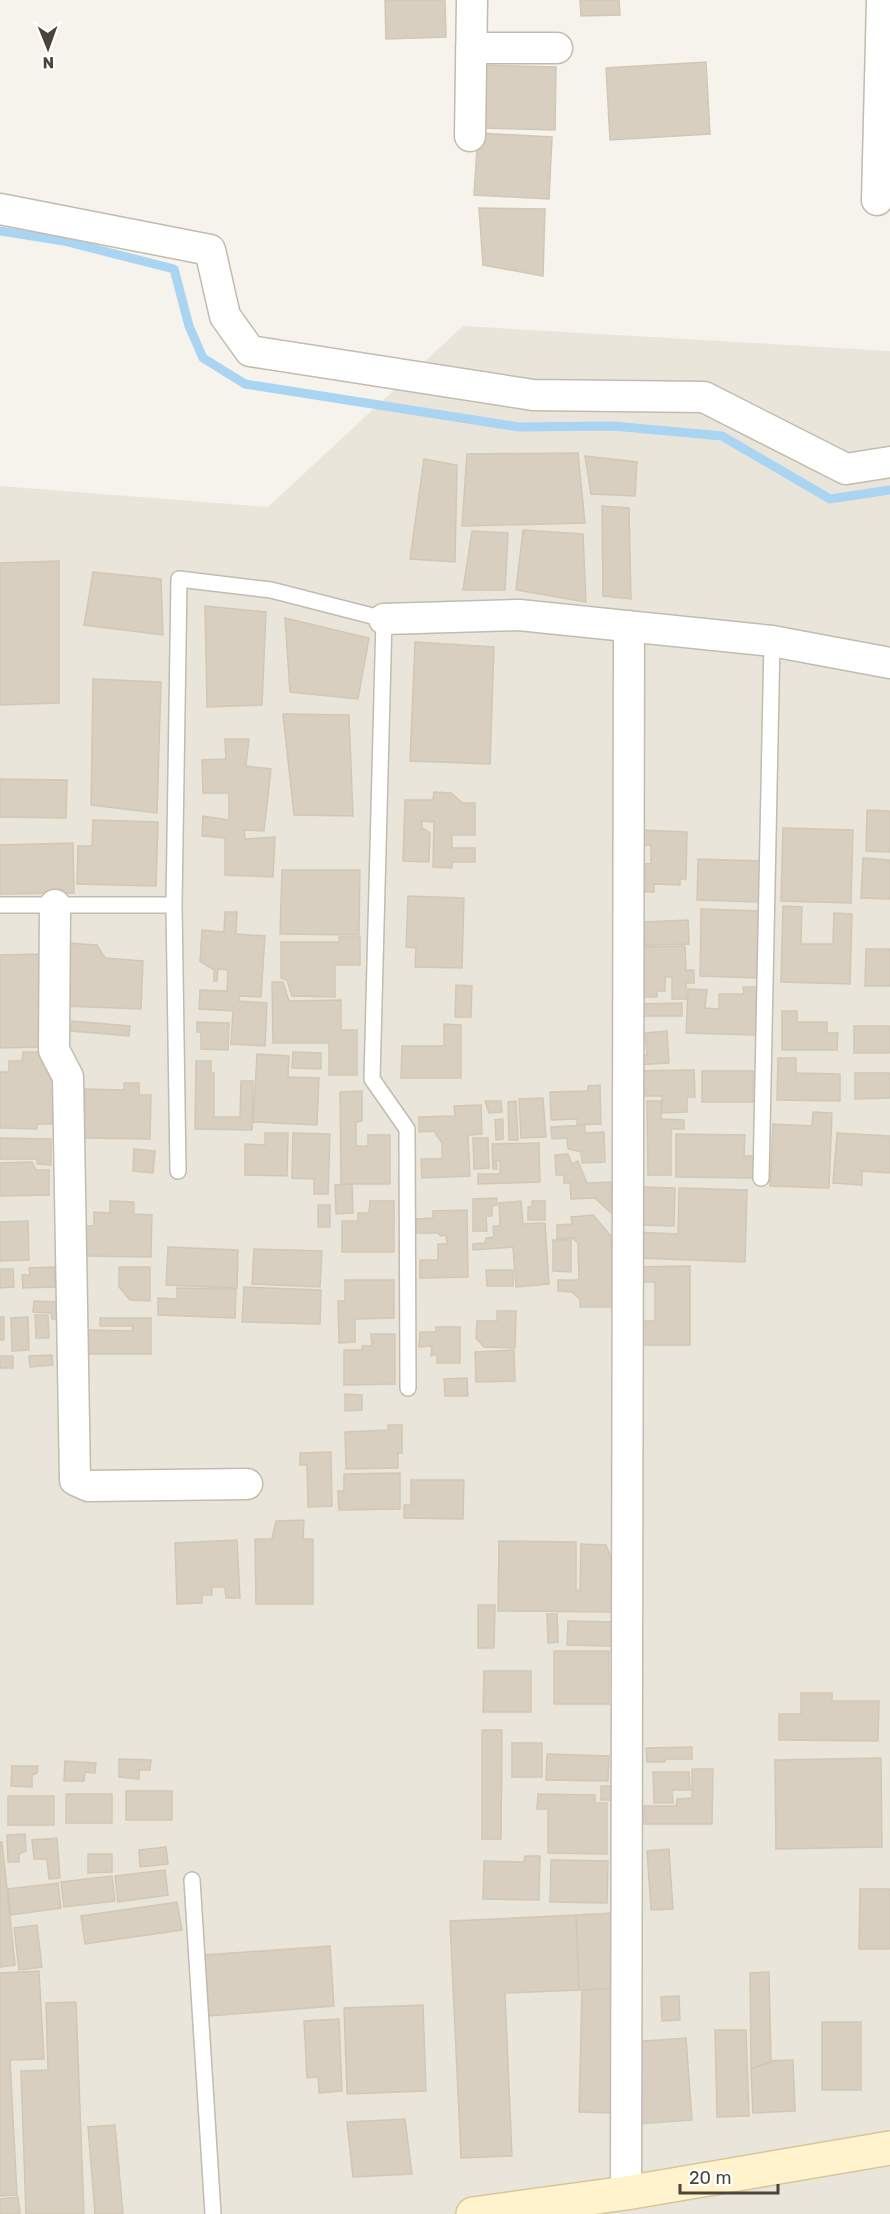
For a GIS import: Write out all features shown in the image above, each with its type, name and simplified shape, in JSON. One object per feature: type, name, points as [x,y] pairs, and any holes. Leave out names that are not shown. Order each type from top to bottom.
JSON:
[{"type":"main road","points":[[472,2214],[626,2193],[890,2148]]},
{"type":"street","points":[[470,136],[472,0]]},
{"type":"street","points":[[877,200],[882,0]]},
{"type":"street","points":[[471,48],[557,48]]},
{"type":"street","points":[[0,209],[210,250],[225,316],[250,351],[533,395],[704,397],[846,469],[890,462]]},
{"type":"street","points":[[384,619],[519,615],[772,641],[890,663]]},
{"type":"street","points":[[626,2193],[630,626]]},
{"type":"street","points":[[55,905],[54,1050],[68,1077],[75,1480],[88,1486],[247,1484]]},
{"type":"lane","points":[[178,1170],[174,905],[179,579],[271,591],[384,619],[372,1079],[407,1129],[408,1388]]},
{"type":"lane","points":[[761,1178],[772,641]]},
{"type":"lane","points":[[0,905],[174,905]]},
{"type":"lane","points":[[192,1880],[213,2214]]},
{"type":"shaded area","points":[[463,326],[890,351],[890,2214],[0,2214],[0,486],[268,507]]},
{"type":"building","points":[[385,0],[445,0],[446,37],[386,39]]},
{"type":"building","points":[[580,0],[619,0],[620,15],[581,16]]},
{"type":"building","points":[[706,62],[710,134],[610,140],[606,68]]},
{"type":"building","points":[[482,65],[556,67],[555,130],[480,128]]},
{"type":"building","points":[[478,133],[552,137],[549,199],[474,195]]},
{"type":"building","points":[[479,208],[545,209],[543,276],[483,265]]},
{"type":"building","points":[[578,453],[585,523],[462,526],[467,454]]},
{"type":"building","points":[[585,456],[637,462],[635,496],[591,494]]},
{"type":"building","points":[[424,459],[457,465],[455,562],[410,559]]},
{"type":"building","points":[[602,506],[629,508],[631,599],[603,596]]},
{"type":"building","points":[[523,530],[583,534],[586,602],[516,590]]},
{"type":"building","points":[[472,531],[508,533],[505,590],[463,590]]},
{"type":"building","points":[[59,561],[59,703],[0,705],[0,563]]},
{"type":"building","points":[[93,572],[161,579],[163,635],[84,625]]},
{"type":"building","points":[[205,606],[266,612],[262,705],[207,707]]},
{"type":"building","points":[[285,618],[369,638],[358,699],[290,692]]},
{"type":"building","points":[[415,642],[494,647],[490,764],[410,761]]},
{"type":"building","points":[[93,679],[161,682],[157,813],[91,805]]},
{"type":"building","points":[[283,714],[349,715],[353,816],[294,815]]},
{"type":"building","points":[[225,739],[249,739],[246,766],[271,769],[264,831],[244,830],[245,839],[275,837],[273,877],[225,875],[225,838],[202,836],[203,816],[229,820],[229,793],[203,793],[202,760],[226,759]]},
{"type":"building","points":[[0,779],[67,780],[66,818],[0,817]]},
{"type":"building","points":[[434,792],[451,793],[463,803],[475,803],[475,835],[452,835],[452,848],[475,848],[475,862],[452,862],[452,868],[433,867],[434,822],[422,821],[422,828],[430,833],[429,862],[403,861],[405,800],[433,800]]},
{"type":"building","points":[[867,810],[890,811],[890,852],[866,851]]},
{"type":"building","points":[[93,820],[158,822],[156,886],[77,884],[78,846],[92,846]]},
{"type":"building","points":[[783,828],[853,830],[851,903],[781,901]]},
{"type":"building","points":[[641,830],[687,832],[686,879],[680,879],[680,885],[654,884],[654,892],[633,891],[633,863],[651,864],[651,845],[640,845]]},
{"type":"building","points":[[73,843],[74,893],[0,894],[0,845]]},
{"type":"building","points":[[863,858],[890,860],[890,899],[861,898]]},
{"type":"building","points":[[698,859],[760,861],[759,902],[697,900]]},
{"type":"building","points":[[282,870],[360,870],[359,935],[280,934]]},
{"type":"building","points":[[408,896],[464,898],[462,968],[415,967],[416,948],[406,947]]},
{"type":"building","points":[[783,906],[802,907],[801,944],[833,944],[834,913],[852,914],[850,984],[781,982]]},
{"type":"building","points":[[701,909],[760,911],[758,978],[700,976]]},
{"type":"building","points":[[225,912],[237,912],[236,934],[265,936],[261,997],[239,996],[239,1001],[267,1003],[265,1046],[231,1044],[233,1011],[199,1009],[200,990],[227,991],[228,970],[218,969],[217,981],[214,981],[214,970],[200,961],[202,930],[224,932]]},
{"type":"building","points":[[688,920],[689,944],[645,945],[644,922]]},
{"type":"building","points":[[339,937],[360,937],[360,965],[335,965],[335,997],[292,996],[287,980],[281,978],[281,942],[339,942]]},
{"type":"building","points":[[67,943],[97,945],[105,958],[143,961],[141,1009],[64,1006]]},
{"type":"building","points":[[685,946],[686,970],[694,970],[694,983],[686,983],[686,999],[672,999],[672,977],[665,977],[665,991],[657,991],[657,997],[631,997],[630,947]]},
{"type":"building","points":[[866,949],[890,949],[890,986],[865,986]]},
{"type":"building","points":[[43,954],[42,1047],[0,1048],[0,955]]},
{"type":"building","points":[[272,982],[283,982],[289,1001],[341,1000],[341,1030],[357,1030],[357,1075],[329,1075],[329,1043],[273,1043]]},
{"type":"building","points":[[456,985],[472,986],[471,1017],[455,1017]]},
{"type":"building","points":[[743,987],[757,987],[756,1035],[686,1033],[688,989],[707,990],[705,1008],[719,1009],[719,994],[744,994]]},
{"type":"building","points":[[682,1003],[682,1016],[640,1016],[639,1004]]},
{"type":"building","points":[[782,1011],[797,1011],[797,1022],[827,1022],[827,1033],[838,1033],[837,1050],[782,1050]]},
{"type":"building","points":[[72,1021],[130,1026],[129,1036],[71,1031]]},
{"type":"building","points":[[197,1022],[229,1023],[228,1050],[201,1049],[201,1032],[197,1032]]},
{"type":"building","points":[[444,1024],[461,1025],[461,1078],[401,1078],[402,1046],[444,1046]]},
{"type":"building","points":[[854,1026],[890,1026],[890,1053],[854,1053]]},
{"type":"building","points":[[667,1031],[669,1063],[633,1065],[632,1056],[647,1055],[645,1033]]},
{"type":"building","points":[[23,1052],[54,1052],[52,1124],[37,1124],[37,1129],[0,1128],[0,1072],[9,1072],[9,1061],[22,1061]]},
{"type":"building","points":[[293,1052],[321,1053],[321,1069],[292,1068]]},
{"type":"building","points":[[257,1054],[289,1056],[288,1077],[319,1078],[317,1125],[253,1122]]},
{"type":"building","points":[[778,1058],[796,1058],[796,1073],[840,1074],[840,1101],[777,1100]]},
{"type":"building","points":[[196,1061],[211,1061],[211,1073],[214,1073],[214,1117],[240,1117],[241,1081],[253,1081],[252,1130],[195,1129]]},
{"type":"building","points":[[694,1070],[695,1097],[687,1097],[687,1112],[662,1113],[662,1096],[630,1096],[629,1071]]},
{"type":"building","points":[[702,1071],[753,1071],[753,1102],[702,1102]]},
{"type":"building","points":[[855,1073],[890,1073],[890,1098],[855,1099]]},
{"type":"building","points":[[124,1083],[139,1083],[139,1095],[151,1095],[150,1139],[84,1138],[85,1089],[124,1090]]},
{"type":"building","points":[[600,1085],[601,1124],[577,1125],[577,1119],[551,1120],[550,1092],[588,1091],[588,1086]]},
{"type":"building","points":[[362,1091],[362,1121],[356,1122],[356,1146],[368,1146],[368,1135],[390,1135],[390,1184],[341,1184],[340,1092]]},
{"type":"building","points":[[543,1098],[546,1137],[521,1138],[519,1099]]},
{"type":"building","points":[[485,1101],[501,1101],[502,1112],[489,1113]]},
{"type":"building","points":[[516,1101],[518,1140],[509,1140],[508,1102]]},
{"type":"building","points":[[647,1101],[661,1101],[661,1119],[684,1120],[684,1129],[671,1129],[671,1175],[648,1175]]},
{"type":"building","points":[[481,1105],[482,1134],[468,1135],[470,1176],[422,1178],[421,1159],[442,1159],[442,1143],[434,1131],[419,1132],[419,1117],[455,1116],[454,1106]]},
{"type":"building","points":[[813,1112],[832,1113],[829,1188],[770,1186],[773,1124],[812,1126]]},
{"type":"building","points":[[503,1119],[503,1139],[496,1140],[495,1120]]},
{"type":"building","points":[[585,1125],[585,1133],[604,1132],[605,1162],[582,1163],[581,1152],[568,1149],[567,1138],[552,1139],[551,1127]]},
{"type":"building","points":[[265,1133],[288,1133],[287,1176],[245,1175],[245,1144],[265,1145]]},
{"type":"building","points":[[293,1133],[330,1134],[328,1194],[314,1194],[314,1179],[292,1178]]},
{"type":"building","points":[[837,1133],[890,1136],[890,1173],[862,1171],[862,1185],[833,1183]]},
{"type":"building","points":[[676,1134],[745,1135],[744,1156],[754,1156],[753,1178],[676,1177]]},
{"type":"building","points":[[0,1138],[51,1139],[51,1165],[37,1164],[37,1159],[0,1159]]},
{"type":"building","points":[[473,1138],[488,1138],[489,1168],[474,1169]]},
{"type":"building","points":[[539,1143],[540,1182],[478,1184],[478,1174],[500,1174],[500,1161],[496,1161],[497,1169],[493,1169],[492,1144]]},
{"type":"building","points":[[134,1149],[155,1151],[153,1173],[133,1171]]},
{"type":"building","points":[[568,1154],[572,1164],[578,1161],[587,1183],[611,1182],[613,1215],[595,1198],[571,1199],[570,1183],[564,1183],[564,1175],[556,1175],[555,1155]]},
{"type":"building","points":[[32,1162],[36,1170],[49,1170],[49,1195],[0,1196],[0,1163]]},
{"type":"building","points":[[352,1184],[353,1213],[336,1214],[335,1185]]},
{"type":"building","points":[[643,1187],[675,1188],[674,1226],[641,1225]]},
{"type":"building","points":[[679,1188],[747,1190],[745,1262],[635,1258],[636,1232],[678,1234]]},
{"type":"building","points":[[497,1198],[497,1205],[492,1206],[492,1216],[486,1216],[487,1231],[473,1231],[473,1199]]},
{"type":"building","points":[[110,1201],[134,1202],[134,1214],[152,1215],[151,1257],[85,1256],[85,1226],[94,1226],[94,1212],[110,1213]]},
{"type":"building","points":[[370,1201],[394,1201],[394,1252],[342,1252],[342,1221],[358,1221],[358,1213],[369,1213]]},
{"type":"building","points":[[521,1201],[523,1224],[545,1223],[549,1284],[516,1287],[513,1247],[473,1250],[473,1244],[485,1243],[486,1238],[494,1237],[493,1226],[500,1226],[499,1203]]},
{"type":"building","points":[[532,1201],[545,1201],[545,1220],[528,1220],[528,1207],[532,1206]]},
{"type":"building","points":[[318,1205],[330,1205],[330,1227],[318,1227]]},
{"type":"building","points":[[467,1210],[468,1277],[420,1278],[420,1260],[438,1260],[438,1244],[447,1244],[446,1235],[416,1233],[416,1219],[433,1218],[433,1211]]},
{"type":"building","points":[[593,1215],[611,1236],[613,1307],[580,1307],[580,1299],[572,1292],[558,1291],[558,1280],[579,1280],[578,1243],[572,1238],[557,1239],[557,1225],[572,1224],[571,1217]]},
{"type":"building","points":[[28,1221],[29,1260],[0,1261],[0,1222]]},
{"type":"building","points":[[553,1240],[571,1240],[571,1272],[553,1271]]},
{"type":"building","points":[[168,1247],[238,1250],[237,1288],[166,1285]]},
{"type":"building","points":[[254,1249],[322,1251],[320,1287],[252,1284]]},
{"type":"building","points":[[690,1266],[690,1345],[634,1345],[634,1321],[655,1321],[655,1282],[634,1282],[634,1267]]},
{"type":"building","points":[[54,1267],[55,1287],[23,1288],[22,1275],[30,1275],[29,1268]]},
{"type":"building","points":[[119,1267],[150,1267],[150,1301],[130,1300],[119,1287]]},
{"type":"building","points":[[0,1269],[13,1269],[14,1287],[0,1288]]},
{"type":"building","points":[[486,1270],[513,1270],[513,1286],[487,1286]]},
{"type":"building","points":[[345,1280],[394,1280],[394,1318],[355,1319],[355,1342],[339,1343],[338,1301],[345,1301]]},
{"type":"building","points":[[244,1287],[321,1290],[320,1324],[242,1322]]},
{"type":"building","points":[[177,1288],[236,1289],[235,1318],[158,1315],[158,1298],[177,1299]]},
{"type":"building","points":[[34,1301],[58,1302],[57,1319],[52,1319],[51,1313],[33,1312]]},
{"type":"building","points":[[497,1311],[516,1311],[515,1348],[484,1347],[476,1338],[477,1321],[497,1321]]},
{"type":"building","points":[[35,1315],[48,1315],[49,1338],[36,1338]]},
{"type":"building","points":[[0,1317],[4,1317],[4,1340],[0,1340]]},
{"type":"building","points":[[28,1317],[29,1350],[12,1351],[11,1318]]},
{"type":"building","points":[[100,1318],[151,1318],[151,1354],[88,1354],[88,1330],[132,1331],[133,1326],[100,1326]]},
{"type":"building","points":[[436,1327],[460,1327],[460,1363],[437,1363],[437,1354],[431,1356],[432,1346],[419,1347],[420,1332],[436,1332]]},
{"type":"building","points":[[371,1334],[395,1334],[395,1384],[344,1385],[344,1350],[363,1350],[362,1346],[372,1346]]},
{"type":"building","points":[[514,1350],[515,1381],[476,1382],[475,1352]]},
{"type":"building","points":[[52,1355],[53,1365],[30,1367],[29,1356]]},
{"type":"building","points":[[0,1356],[13,1356],[13,1368],[0,1368]]},
{"type":"building","points":[[467,1378],[468,1396],[445,1396],[444,1379]]},
{"type":"building","points":[[345,1394],[362,1395],[362,1410],[345,1411]]},
{"type":"building","points":[[388,1425],[402,1425],[402,1453],[398,1453],[398,1468],[346,1469],[345,1432],[388,1430]]},
{"type":"building","points":[[331,1452],[332,1506],[308,1507],[307,1465],[300,1465],[300,1453]]},
{"type":"building","points":[[400,1473],[400,1509],[339,1510],[338,1491],[344,1491],[344,1474]]},
{"type":"building","points":[[411,1480],[464,1480],[463,1519],[404,1518],[404,1505],[411,1505]]},
{"type":"building","points":[[304,1520],[303,1539],[313,1539],[313,1604],[256,1604],[255,1539],[272,1539],[276,1521]]},
{"type":"building","points":[[237,1540],[240,1598],[226,1598],[225,1587],[212,1587],[212,1595],[202,1595],[202,1603],[177,1604],[175,1543]]},
{"type":"building","points":[[499,1541],[576,1542],[576,1591],[580,1590],[581,1544],[606,1545],[614,1565],[613,1612],[498,1611]]},
{"type":"building","points":[[478,1605],[495,1605],[494,1648],[478,1648]]},
{"type":"building","points":[[547,1614],[557,1614],[558,1642],[548,1643]]},
{"type":"building","points":[[568,1621],[612,1622],[611,1646],[567,1645]]},
{"type":"building","points":[[554,1651],[609,1651],[609,1704],[554,1704]]},
{"type":"building","points":[[484,1671],[531,1671],[531,1712],[483,1712]]},
{"type":"building","points":[[801,1693],[832,1693],[832,1701],[879,1701],[878,1741],[779,1740],[779,1714],[801,1714]]},
{"type":"building","points":[[482,1730],[502,1730],[501,1839],[482,1839]]},
{"type":"building","points":[[512,1743],[542,1743],[542,1777],[512,1777]]},
{"type":"building","points":[[692,1747],[692,1759],[647,1762],[646,1748]]},
{"type":"building","points":[[547,1754],[609,1756],[608,1781],[546,1780]]},
{"type":"building","points":[[881,1758],[882,1847],[776,1849],[775,1760]]},
{"type":"building","points":[[119,1759],[151,1760],[150,1770],[139,1770],[139,1779],[119,1777]]},
{"type":"building","points":[[65,1761],[96,1763],[95,1773],[85,1772],[84,1781],[64,1781]]},
{"type":"building","points":[[12,1766],[38,1766],[37,1773],[32,1775],[32,1787],[11,1786]]},
{"type":"building","points":[[692,1769],[713,1769],[712,1824],[643,1824],[644,1806],[676,1806],[677,1799],[692,1798]]},
{"type":"building","points":[[653,1772],[689,1772],[690,1790],[672,1790],[673,1803],[654,1803]]},
{"type":"building","points":[[601,1786],[613,1786],[613,1800],[601,1800]]},
{"type":"building","points":[[126,1791],[172,1791],[172,1820],[126,1820]]},
{"type":"building","points":[[66,1794],[112,1794],[112,1823],[66,1823]]},
{"type":"building","points":[[538,1794],[595,1795],[595,1803],[607,1803],[607,1854],[548,1853],[548,1809],[537,1809]]},
{"type":"building","points":[[8,1796],[54,1796],[54,1825],[8,1825]]},
{"type":"building","points":[[25,1834],[26,1851],[19,1854],[19,1862],[8,1862],[7,1835]]},
{"type":"building","points":[[57,1838],[60,1878],[49,1879],[47,1859],[34,1859],[32,1840]]},
{"type":"building","points":[[0,1842],[2,1842],[15,1965],[0,1967]]},
{"type":"building","points":[[166,1847],[168,1864],[140,1867],[139,1850]]},
{"type":"building","points":[[669,1849],[673,1909],[651,1910],[647,1851]]},
{"type":"building","points":[[88,1854],[112,1854],[112,1872],[88,1873]]},
{"type":"building","points":[[525,1856],[540,1856],[539,1900],[483,1899],[484,1861],[524,1862]]},
{"type":"building","points":[[551,1860],[608,1861],[607,1903],[550,1902]]},
{"type":"building","points":[[165,1870],[168,1895],[118,1902],[115,1876]]},
{"type":"building","points":[[112,1876],[115,1901],[64,1907],[61,1882]]},
{"type":"building","points":[[58,1883],[61,1908],[11,1915],[8,1889]]},
{"type":"building","points":[[860,1889],[890,1889],[890,1949],[859,1949]]},
{"type":"building","points":[[177,1902],[182,1930],[85,1944],[81,1916]]},
{"type":"building","points":[[614,1913],[617,1988],[579,1990],[576,1915]]},
{"type":"building","points":[[576,1915],[579,1990],[505,1993],[512,2156],[461,2158],[450,1921]]},
{"type":"building","points":[[37,1925],[42,1967],[19,1970],[14,1928]]},
{"type":"building","points":[[330,1946],[334,2006],[209,2016],[204,1955]]},
{"type":"building","points":[[39,1971],[44,2059],[10,2060],[17,2195],[0,2196],[0,1973]]},
{"type":"building","points":[[769,1972],[771,2062],[751,2069],[750,1973]]},
{"type":"building","points":[[617,1988],[616,2113],[579,2112],[582,1990]]},
{"type":"building","points":[[679,1996],[680,2020],[662,2021],[661,1997]]},
{"type":"building","points":[[76,2002],[84,2214],[26,2214],[21,2071],[48,2070],[46,2003]]},
{"type":"building","points":[[423,2005],[426,2091],[347,2094],[344,2008]]},
{"type":"building","points":[[339,2019],[342,2091],[319,2093],[318,2077],[307,2078],[304,2021]]},
{"type":"building","points":[[822,2022],[861,2022],[861,2090],[822,2090]]},
{"type":"building","points":[[715,2030],[746,2030],[749,2116],[717,2117]]},
{"type":"building","points":[[686,2038],[692,2120],[636,2124],[630,2042]]},
{"type":"building","points":[[793,2060],[795,2111],[753,2113],[751,2069],[771,2061]]},
{"type":"building","points":[[405,2119],[412,2174],[353,2177],[347,2122]]},
{"type":"building","points":[[115,2125],[123,2214],[95,2214],[88,2127]]},
{"type":"building","points":[[18,2197],[20,2214],[0,2214],[0,2199]]},
{"type":"waterway","points":[[0,231],[64,241],[174,269],[189,326],[203,358],[245,384],[519,427],[613,426],[722,436],[830,499],[890,490]]}]
